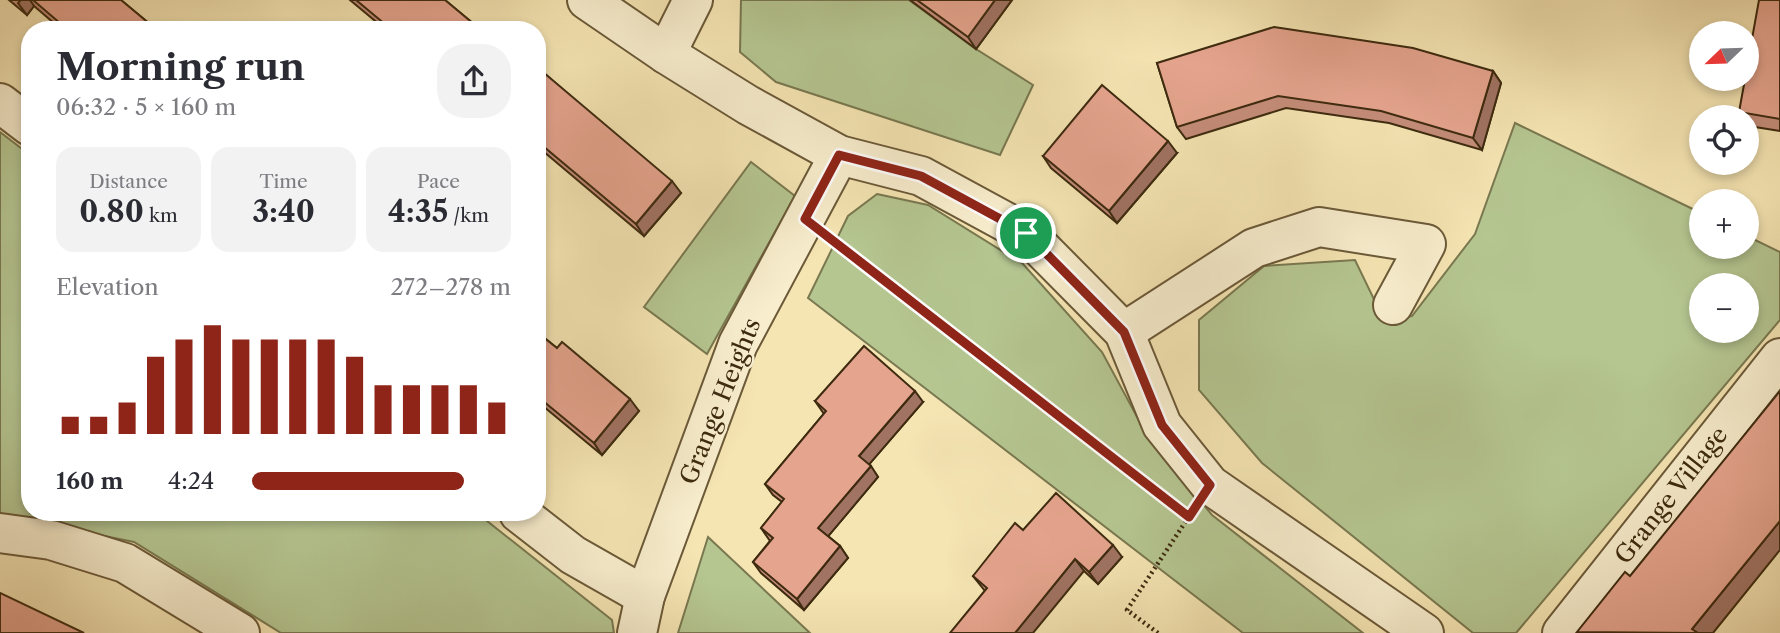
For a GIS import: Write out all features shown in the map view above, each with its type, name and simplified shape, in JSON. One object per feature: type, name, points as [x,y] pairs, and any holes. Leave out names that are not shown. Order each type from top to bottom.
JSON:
[{"type":"street","points":[[587,0],[748,105],[839,155],[921,176],[1026,233],[1124,332],[1162,425],[1210,485],[1424,633]]},
{"type":"street","points":[[666,54],[693,0]]},
{"type":"street","points":[[0,103],[21,120]]},
{"type":"street","name":"Grange Heights","points":[[637,633],[645,596],[738,345],[839,155]]},
{"type":"street","points":[[1124,332],[1254,248],[1319,227],[1426,244],[1393,304]]},
{"type":"street","name":"Grange Village","points":[[1562,633],[1780,358]]},
{"type":"street","points":[[529,521],[573,555],[645,596]]},
{"type":"street","points":[[0,533],[51,540],[125,564],[240,633]]},
{"type":"path","points":[[805,219],[1167,500]]},
{"type":"path","points":[[1158,633],[1127,610],[1210,485]]},
{"type":"green space","points":[[741,0],[909,0],[976,49],[1033,85],[1000,155],[776,82],[740,52]]},
{"type":"green space","points":[[1515,123],[1689,207],[1689,259],[1759,259],[1759,242],[1780,252],[1780,320],[1516,633],[1473,633],[1262,463],[1199,390],[1199,320],[1264,266],[1355,260],[1384,320],[1412,316],[1475,234]]},
{"type":"green space","points":[[0,132],[21,148],[21,519],[0,515]]},
{"type":"green space","points":[[751,162],[795,196],[707,354],[644,307]]},
{"type":"green space","points":[[877,194],[928,205],[1023,264],[1102,352],[1149,439],[1212,515],[1363,633],[1243,633],[808,298],[848,216]]},
{"type":"green space","points":[[30,521],[487,521],[612,620],[614,633],[281,633],[134,542]]},
{"type":"green space","points":[[708,537],[810,633],[678,633]]},
{"type":"building","points":[[33,0],[121,0],[146,21],[58,21]]},
{"type":"building","points":[[356,0],[445,0],[470,21],[381,21]]},
{"type":"building","points":[[917,0],[995,0],[968,37]]},
{"type":"building","points":[[1759,0],[1780,0],[1780,119],[1759,115],[1759,105],[1740,105],[1743,91],[1759,91],[1759,21],[1755,21]]},
{"type":"building","points":[[1274,27],[1413,48],[1493,71],[1473,138],[1381,111],[1278,96],[1177,127],[1157,63]]},
{"type":"building","points":[[546,75],[672,181],[636,224],[546,149]]},
{"type":"building","points":[[1102,85],[1168,141],[1109,211],[1043,156]]},
{"type":"building","points":[[546,339],[557,348],[562,342],[630,399],[594,443],[546,403]]},
{"type":"building","points":[[864,346],[915,391],[859,456],[871,466],[818,528],[840,546],[797,599],[753,562],[773,538],[761,528],[784,499],[765,484],[826,411],[815,401]]},
{"type":"building","points":[[1780,391],[1780,521],[1692,629],[1698,633],[1577,632],[1625,572],[1630,576]]},
{"type":"building","points":[[1056,493],[1113,545],[1089,572],[1075,559],[1015,633],[950,633],[987,588],[973,576],[1015,523],[1023,530]]},
{"type":"building","points":[[0,593],[84,633],[0,633]]},
{"type":"route","points":[[839,155],[921,176],[1026,233],[1124,332],[1162,425],[1210,485],[1189,517],[805,219],[839,155]]}]
